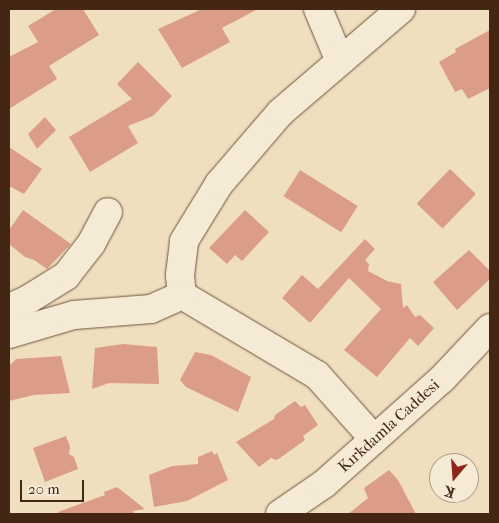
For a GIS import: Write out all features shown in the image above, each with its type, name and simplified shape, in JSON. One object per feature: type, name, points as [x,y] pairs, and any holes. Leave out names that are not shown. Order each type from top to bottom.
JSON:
[{"type":"street","points":[[318,9],[340,61]]},
{"type":"street","points":[[182,294],[180,275],[184,241],[219,184],[281,112],[401,9]]},
{"type":"street","points":[[9,308],[29,299],[66,276],[91,244],[108,212]]},
{"type":"street","points":[[9,334],[74,315],[152,309],[182,294]]},
{"type":"street","points":[[182,294],[317,375],[374,439]]},
{"type":"street","name":"Kırkdamla Caddesi","points":[[280,514],[324,484],[442,379],[490,328]]},
{"type":"building","points":[[56,9],[83,9],[99,35],[49,66],[57,79],[9,109],[9,57],[38,42],[28,26]]},
{"type":"building","points":[[202,9],[258,9],[222,28],[230,42],[182,68],[158,29]]},
{"type":"building","points":[[490,30],[490,88],[468,99],[462,89],[455,92],[439,62],[456,52],[455,49]]},
{"type":"building","points":[[138,62],[172,96],[153,116],[128,126],[138,143],[90,172],[69,137],[132,99],[117,84]]},
{"type":"building","points":[[45,117],[56,130],[37,149],[28,134]]},
{"type":"building","points":[[9,147],[42,169],[24,194],[9,186]]},
{"type":"building","points":[[450,169],[476,194],[443,229],[417,204]]},
{"type":"building","points":[[300,170],[358,206],[341,232],[284,196]]},
{"type":"building","points":[[23,210],[71,244],[47,269],[34,260],[25,257],[9,244],[9,230]]},
{"type":"building","points":[[245,210],[269,232],[242,261],[235,255],[227,264],[209,248]]},
{"type":"building","points":[[365,239],[375,249],[365,260],[369,264],[368,271],[387,281],[401,284],[403,308],[407,305],[415,317],[420,315],[434,328],[418,346],[410,338],[377,377],[344,350],[381,309],[349,278],[310,323],[282,298],[302,275],[318,289]]},
{"type":"building","points":[[469,250],[490,271],[490,279],[457,310],[433,282]]},
{"type":"building","points":[[123,344],[157,347],[159,384],[109,383],[92,389],[95,348]]},
{"type":"building","points":[[195,352],[211,355],[251,377],[238,412],[186,387],[180,380]]},
{"type":"building","points":[[61,356],[70,393],[34,395],[9,401],[9,366],[16,359]]},
{"type":"building","points":[[295,401],[301,407],[305,405],[318,425],[303,436],[305,440],[280,458],[276,460],[271,458],[259,467],[236,442],[274,419],[275,415]]},
{"type":"building","points":[[66,436],[70,447],[69,454],[74,457],[78,469],[45,482],[33,448]]},
{"type":"building","points":[[212,451],[214,455],[217,453],[228,480],[187,501],[154,507],[149,475],[172,466],[198,464],[198,457]]},
{"type":"building","points":[[389,470],[398,480],[416,514],[348,514],[368,498],[364,488]]},
{"type":"building","points":[[117,487],[145,509],[133,511],[134,514],[59,514],[58,512],[105,495],[104,492]]}]
